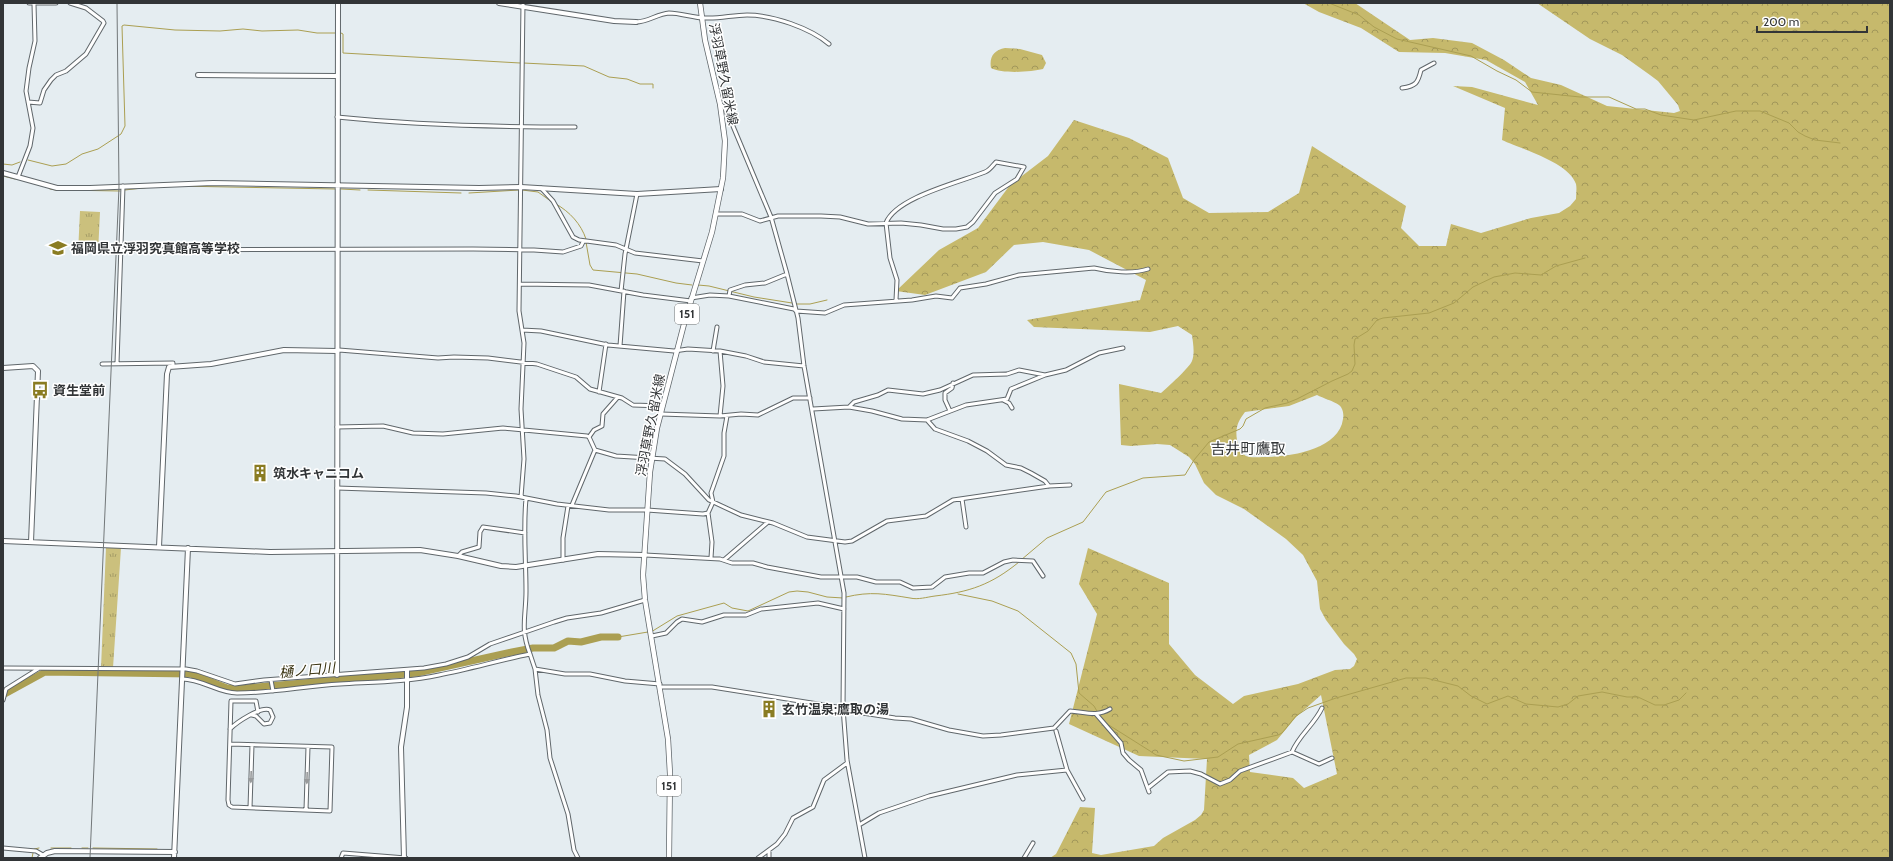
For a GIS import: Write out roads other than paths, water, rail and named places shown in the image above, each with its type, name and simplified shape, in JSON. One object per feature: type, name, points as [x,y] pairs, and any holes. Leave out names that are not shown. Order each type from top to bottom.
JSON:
[{"type":"main road","name":"浮羽草野久留米線","points":[[669,858],[669,756],[660,685],[645,600],[643,579],[652,458],[660,414],[716,214],[726,141],[720,104],[701,18],[700,3]]},
{"type":"street","points":[[29,3],[56,3]]},
{"type":"street","points":[[28,102],[40,103],[44,90],[51,80],[56,74],[66,71],[86,54],[104,23],[103,20],[86,8],[70,3]]},
{"type":"street","points":[[337,675],[336,185],[338,3]]},
{"type":"street","points":[[499,3],[523,4],[614,21],[646,22],[667,13],[701,18],[753,16],[790,22],[800,29],[814,32],[829,44]]},
{"type":"street","points":[[18,177],[30,146],[33,128],[26,91],[28,68],[34,41],[34,4]]},
{"type":"street","points":[[521,497],[524,459],[522,429],[524,343],[519,311],[522,189],[523,4]]},
{"type":"street","points":[[1402,88],[1413,87],[1418,82],[1421,70],[1434,63]]},
{"type":"street","points":[[198,75],[338,76]]},
{"type":"street","points":[[720,104],[724,107],[730,118],[771,217],[795,303],[804,366],[828,497],[833,540],[844,593],[843,708],[847,763],[865,858]]},
{"type":"street","points":[[337,118],[381,122],[522,127],[575,127]]},
{"type":"street","points":[[716,214],[742,214],[760,221],[771,217],[800,215],[840,217],[868,224],[886,223],[921,225],[943,230],[967,227],[986,207],[995,193],[1017,179],[1024,167],[996,162],[986,172],[918,197],[895,211],[888,218],[886,223],[890,258],[898,280],[896,300]]},
{"type":"street","points":[[3,173],[57,188],[213,183],[522,189],[541,188],[637,194],[720,189]]},
{"type":"street","points":[[117,363],[123,186]]},
{"type":"street","points":[[541,188],[553,201],[573,237],[585,242],[616,245],[635,253],[703,261]]},
{"type":"street","points":[[620,346],[623,273],[637,194]]},
{"type":"street","points":[[121,250],[520,249],[563,252],[581,246],[585,242]]},
{"type":"street","points":[[520,284],[582,284],[691,300],[710,295],[729,293],[794,309],[796,311],[825,313],[844,305],[936,296],[952,298],[960,288],[986,284],[1019,275],[1094,268],[1137,272],[1148,269]]},
{"type":"street","points":[[729,293],[745,285],[765,283],[787,274]]},
{"type":"street","points":[[713,351],[717,327]]},
{"type":"street","points":[[522,330],[541,331],[620,346],[720,351],[746,356],[764,362],[804,366]]},
{"type":"street","points":[[599,392],[606,344]]},
{"type":"street","points":[[813,409],[848,407],[872,411],[902,419],[927,420],[966,405],[1007,400],[1011,388],[1045,375],[1066,370],[1099,353],[1123,348]]},
{"type":"street","points":[[159,547],[166,374],[169,367],[211,364],[284,350],[380,352],[432,358],[488,358],[537,364],[576,377],[590,389],[618,397],[633,405],[662,406]]},
{"type":"street","points":[[720,351],[723,386],[720,416]]},
{"type":"street","points":[[102,364],[173,363],[173,366]]},
{"type":"street","points":[[3,368],[33,366],[38,371],[31,542]]},
{"type":"street","points":[[848,407],[854,402],[878,395],[888,390],[923,394],[940,390],[953,383],[959,383],[973,375],[1007,374],[1019,370],[1045,375]]},
{"type":"street","points":[[950,411],[945,400],[945,393],[952,388],[953,383]]},
{"type":"street","points":[[589,437],[594,430],[602,426],[603,414],[618,397]]},
{"type":"street","points":[[660,414],[720,416],[736,414],[758,415],[793,398],[810,398]]},
{"type":"street","points":[[1004,400],[1009,403],[1012,408]]},
{"type":"street","points":[[711,558],[712,542],[708,513],[713,502],[711,493],[724,456],[724,433],[727,416]]},
{"type":"street","points":[[927,420],[935,430],[968,441],[987,451],[1006,465],[1021,468],[1031,473],[1045,481],[1049,486]]},
{"type":"street","points":[[337,427],[383,426],[413,434],[443,434],[503,428],[589,437]]},
{"type":"street","points":[[572,505],[595,450],[589,437]]},
{"type":"street","points":[[595,450],[616,456],[663,458],[685,474],[708,500],[746,517],[768,522],[807,537],[845,542],[852,540],[887,521],[926,516],[937,511],[945,504],[953,500],[1049,486],[1070,485]]},
{"type":"street","points":[[337,488],[479,493],[521,497],[568,506],[572,505],[609,510],[647,510],[694,514],[708,513]]},
{"type":"street","points":[[526,499],[524,566],[526,591],[523,633],[535,669],[538,695],[547,730],[550,758],[568,814],[574,850],[578,858]]},
{"type":"street","points":[[962,499],[966,526]]},
{"type":"street","points":[[564,560],[563,538],[568,506]]},
{"type":"street","points":[[724,560],[768,522]]},
{"type":"street","points":[[458,556],[462,552],[479,547],[480,532],[483,527],[525,534]]},
{"type":"street","points":[[3,541],[270,552],[420,550],[458,556],[501,566],[524,566],[607,554],[711,558],[732,563],[753,563],[806,575],[841,578],[857,577],[876,582],[900,582],[913,588],[932,587],[945,577],[969,573],[983,573],[1004,562],[1013,560],[1034,561],[1043,576]]},
{"type":"street","points":[[174,858],[188,548]]},
{"type":"street","points":[[3,668],[38,670],[70,668],[197,671],[235,684],[337,675],[407,671],[446,664],[468,657],[495,642],[567,618],[601,613],[645,600]]},
{"type":"street","points":[[652,636],[666,633],[677,622],[682,620],[702,622],[724,615],[746,614],[761,609],[818,603],[844,609]]},
{"type":"street","points":[[182,678],[197,680],[232,693],[408,679],[439,675],[530,653]]},
{"type":"street","points":[[535,669],[566,674],[590,674],[625,681],[660,685],[712,688],[843,708],[861,713],[911,719],[949,730],[983,736],[1054,728],[1070,711],[1102,714],[1110,709]]},
{"type":"street","points":[[4,699],[5,690],[38,670]]},
{"type":"street","points":[[340,858],[343,853],[405,858],[400,747],[407,707],[407,671]]},
{"type":"street","points":[[272,680],[272,690]]},
{"type":"street","points":[[230,744],[332,748],[330,811],[232,807],[229,805],[230,729],[231,701],[256,701],[258,712]]},
{"type":"street","points":[[1148,788],[1168,772],[1190,772],[1201,774],[1220,784],[1230,780],[1240,771],[1292,752],[1296,744],[1317,720],[1322,708]]},
{"type":"street","points":[[230,729],[236,723],[252,715],[258,712],[266,709],[270,710],[272,714],[271,721],[268,724],[262,723],[256,716],[252,715]]},
{"type":"street","points":[[1096,714],[1120,743],[1129,760],[1141,770],[1150,792]]},
{"type":"street","points":[[1056,731],[1067,770],[1083,799]]},
{"type":"street","points":[[250,808],[252,745]]},
{"type":"street","points":[[306,810],[308,747]]},
{"type":"street","points":[[1292,752],[1318,764],[1332,758]]},
{"type":"street","points":[[758,858],[769,850],[785,834],[794,818],[813,807],[824,780],[847,763]]},
{"type":"street","points":[[859,825],[878,813],[929,796],[1017,775],[1067,770]]},
{"type":"street","points":[[1024,858],[1033,843]]},
{"type":"street","points":[[3,848],[36,851],[42,856],[55,851],[175,852]]},
{"type":"street","points":[[769,850],[769,858]]},
{"type":"waterway","points":[[1329,3],[1359,15],[1374,27],[1397,39],[1471,56],[1516,80],[1532,92],[1580,97],[1609,97],[1636,109],[1645,109],[1661,115],[1694,120],[1736,111],[1760,111],[1789,123],[1798,132],[1805,136],[1815,140],[1840,143]]},
{"type":"waterway","points":[[28,160],[52,166],[66,164],[82,154],[98,149],[121,134],[125,126],[122,26],[124,25],[175,30],[298,30],[317,33],[335,33]]},
{"type":"waterway","points":[[341,33],[343,34],[343,53],[520,63]]},
{"type":"waterway","points":[[523,63],[584,66],[609,77],[627,79],[640,84],[653,84],[653,88]]},
{"type":"waterway","points":[[3,164],[12,165],[20,162]]},
{"type":"waterway","points":[[3,176],[15,179]]},
{"type":"waterway","points":[[176,186],[335,189]]},
{"type":"waterway","points":[[125,190],[151,187]]},
{"type":"waterway","points":[[50,189],[56,190]]},
{"type":"waterway","points":[[341,189],[360,190]]},
{"type":"waterway","points":[[61,190],[120,191]]},
{"type":"waterway","points":[[368,190],[461,193]]},
{"type":"waterway","points":[[469,193],[519,190]]},
{"type":"waterway","points":[[522,190],[538,192],[552,202]]},
{"type":"waterway","points":[[556,204],[574,219],[581,228],[586,239]]},
{"type":"waterway","points":[[586,242],[590,265],[593,270],[637,274],[692,285]]},
{"type":"waterway","points":[[1021,560],[1047,538],[1083,522],[1106,492],[1143,478],[1185,475],[1194,460],[1209,442],[1240,429],[1246,419],[1265,408],[1297,399],[1348,374],[1352,371],[1355,364],[1355,339],[1368,331],[1377,320],[1429,313],[1454,303],[1473,287],[1494,277],[1515,273],[1541,275],[1556,266],[1585,258]]},
{"type":"waterway","points":[[698,285],[709,286],[754,297],[792,303]]},
{"type":"waterway","points":[[796,304],[810,304],[827,300]]},
{"type":"waterway","points":[[846,597],[863,594],[878,594],[916,599],[969,590],[989,582],[1019,562]]},
{"type":"waterway","points":[[651,632],[677,616],[724,603],[732,608],[748,611],[789,592],[808,592],[827,597],[843,598]]},
{"type":"waterway","points":[[958,594],[992,601],[1018,611],[1071,653],[1076,664],[1079,693],[1094,706],[1101,718]]},
{"type":"waterway","points":[[618,637],[648,632]]},
{"type":"waterway","name":"樋ノ口川","points":[[3,695],[45,672],[191,674],[227,688],[246,688],[417,673],[533,648],[554,648],[568,641],[581,642],[601,637],[618,637]]},
{"type":"waterway","points":[[1104,722],[1156,755],[1184,761],[1218,757],[1238,744],[1278,735],[1282,733],[1296,716],[1308,708],[1336,698],[1406,678],[1426,678],[1458,686],[1471,696],[1487,704],[1508,696],[1526,704],[1558,707],[1568,704],[1578,696],[1602,692],[1627,697],[1638,697],[1655,705],[1664,705],[1679,700],[1686,693]]},
{"type":"waterway","points":[[34,849],[39,848]]},
{"type":"waterway","points":[[51,848],[71,848]]},
{"type":"waterway","points":[[82,848],[88,848]]},
{"type":"waterway","points":[[93,848],[157,849]]},
{"type":"waterway","points":[[32,858],[33,853]]},
{"type":"railway","points":[[90,858],[119,187],[117,3]]},
{"type":"place","name":"福岡県立浮羽究真館高等学校","points":[[58,248]]},
{"type":"place","name":"資生堂前","points":[[40,390]]},
{"type":"place","name":"筑水キャニコム","points":[[260,473]]},
{"type":"place","name":"玄竹温泉;鷹取の湯","points":[[769,709]]},
{"type":"district","name":"吉井町鷹取","points":[[1248,449]]}]
